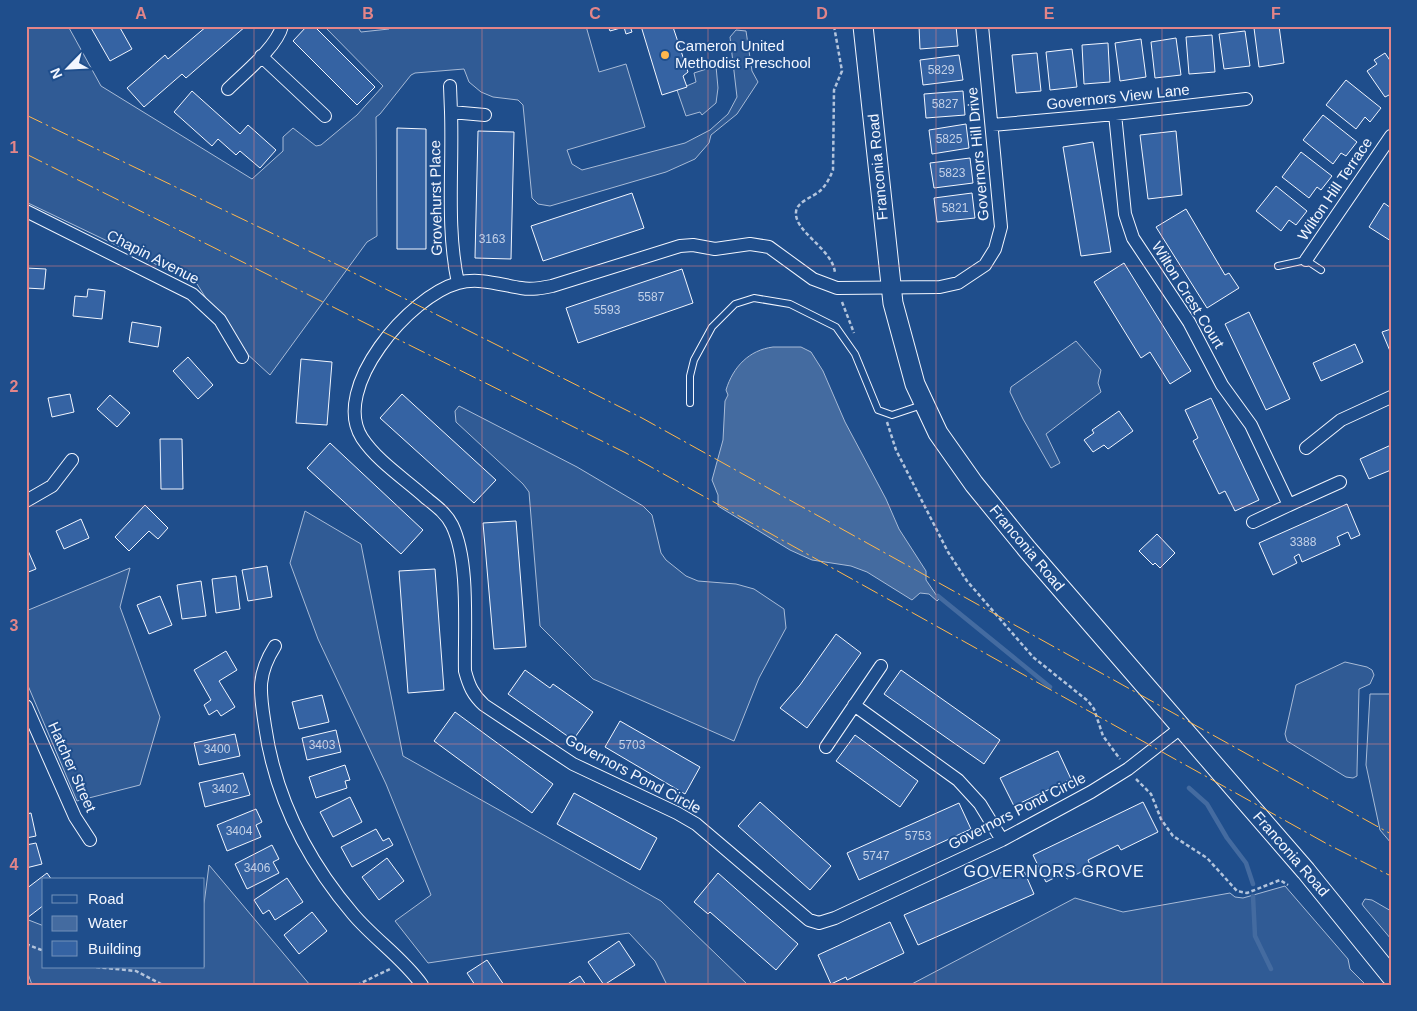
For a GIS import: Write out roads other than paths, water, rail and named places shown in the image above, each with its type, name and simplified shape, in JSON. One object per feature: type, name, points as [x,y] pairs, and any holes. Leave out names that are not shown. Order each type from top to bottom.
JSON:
[{"type":"main road","name":"Franconia Road","points":[[863,26],[871,85],[891,289],[906,356],[923,405],[938,433],[974,484],[1033,556],[1306,871],[1391,976]]},
{"type":"street","points":[[228,89],[261,56],[281,32],[282,26]]},
{"type":"street","name":"Governors Hill Drive","points":[[891,289],[940,287],[958,283],[985,265],[995,249],[1001,227],[982,26]]},
{"type":"street","points":[[261,56],[325,116]]},
{"type":"street","name":"Grovehurst Place","points":[[450,86],[451,226],[453,262],[458,283]]},
{"type":"street","name":"Governors View Lane","points":[[992,125],[1116,114],[1246,99]]},
{"type":"street","points":[[451,112],[486,115]]},
{"type":"street","name":"Wilton Crest Court","points":[[1116,114],[1126,214],[1133,238],[1193,328],[1222,385],[1251,425],[1289,505]]},
{"type":"street","name":"Wilton Hill Terrace","points":[[1306,260],[1391,136]]},
{"type":"street","name":"Chapin Avenue","points":[[26,211],[192,294],[220,320],[242,357]]},
{"type":"street","name":"Governors Pond Circle","points":[[891,289],[856,289],[831,286],[813,279],[769,247],[750,244],[715,249],[693,245],[680,246],[537,289],[476,282],[458,283],[426,300],[396,327],[362,375],[356,393],[355,420],[361,437],[373,452],[444,513],[453,528],[463,569],[465,671],[468,685],[475,696],[484,705],[574,764],[696,824],[798,912],[809,920],[819,923],[1002,840],[1111,780],[1182,727]]},
{"type":"street","points":[[1306,448],[1341,420],[1391,397]]},
{"type":"street","points":[[26,501],[52,486],[72,460]]},
{"type":"street","points":[[1253,522],[1340,482]]},
{"type":"street","points":[[275,646],[263,668],[260,690],[268,750],[288,813],[309,853],[353,914],[400,960],[422,985]]},
{"type":"street","points":[[826,747],[881,666]]},
{"type":"street","name":"Hatcher Street","points":[[26,706],[75,818],[90,840]]},
{"type":"street","points":[[854,706],[958,780],[980,804],[1002,840]]},
{"type":"lane","points":[[1278,266],[1306,260],[1321,270]]},
{"type":"lane","points":[[690,403],[690,376],[694,360],[712,327],[735,304],[754,298],[790,304],[836,327],[855,354],[878,410],[892,416],[923,405]]},
{"type":"water","points":[[773,347],[801,347],[811,352],[823,371],[845,422],[886,499],[899,529],[926,571],[926,580],[939,599],[937,601],[929,594],[920,593],[912,600],[867,572],[851,566],[812,560],[790,550],[718,506],[718,495],[712,480],[723,440],[725,401],[728,395],[726,390],[733,374],[743,361],[757,352]]},
{"type":"waterway","points":[[938,596],[1050,687]]},
{"type":"waterway","points":[[1189,788],[1207,804],[1227,838],[1246,863],[1253,884]]},
{"type":"waterway","points":[[1253,896],[1255,936],[1271,969]]},
{"type":"place","name":"Cameron United Methodist Preschool","points":[[665,55]]},
{"type":"district","name":"GOVERNORS GROVE","points":[[1054,871]]}]
